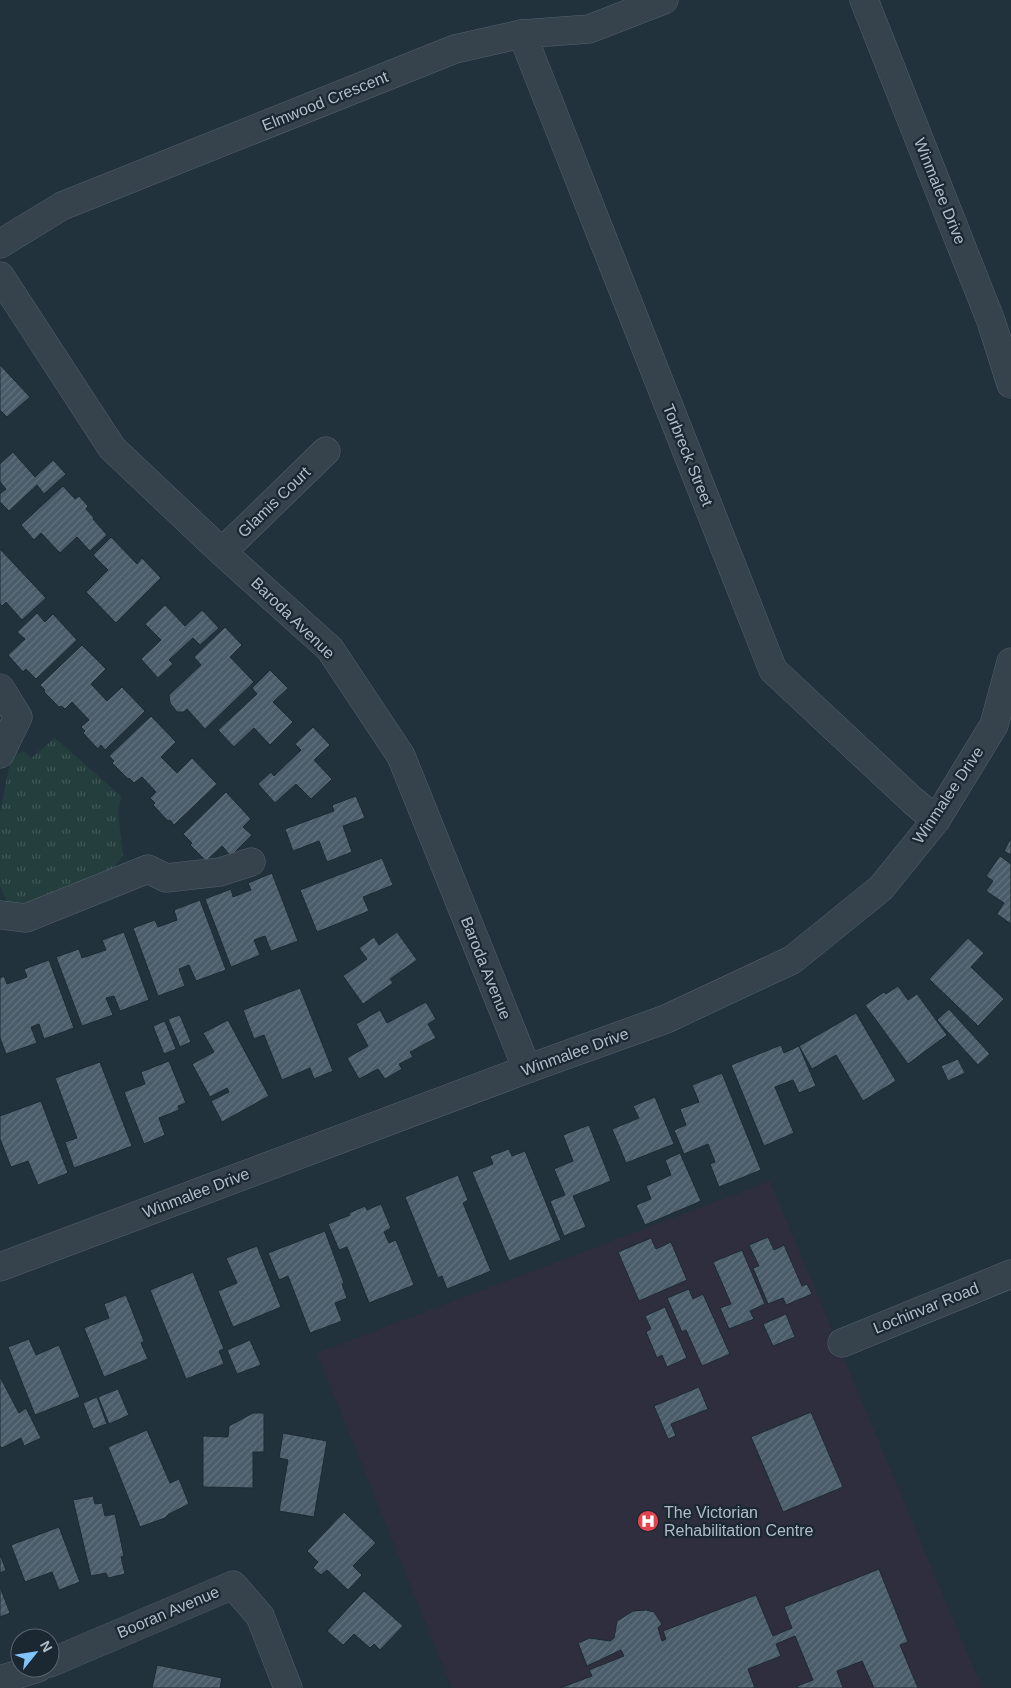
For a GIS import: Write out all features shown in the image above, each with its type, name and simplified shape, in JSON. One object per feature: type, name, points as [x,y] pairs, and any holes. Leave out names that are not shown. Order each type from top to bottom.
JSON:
[{"type":"street","name":"Elmwood Crescent","points":[[0,244],[62,206],[455,49],[522,34],[588,29],[664,0]]},
{"type":"street","name":"Winmalee Drive","points":[[864,0],[991,320],[1011,384]]},
{"type":"street","name":"Torbreck Street","points":[[522,34],[773,670],[912,800],[936,820]]},
{"type":"street","name":"Baroda Avenue","points":[[0,276],[112,448],[222,552],[330,650],[401,756],[527,1069]]},
{"type":"street","name":"Glamis Court","points":[[222,552],[326,451]]},
{"type":"street","name":"Winmalee Drive","points":[[0,1267],[527,1069],[666,1020],[792,960],[881,888],[936,820],[1003,728],[1011,662]]},
{"type":"street","points":[[0,688],[18,717],[0,754]]},
{"type":"street","points":[[0,915],[26,918],[148,869],[166,878],[220,872],[251,862]]},
{"type":"street","name":"Lochinvar Road","points":[[842,1343],[1011,1274]]},
{"type":"street","name":"Booran Avenue","points":[[60,1659],[233,1585],[260,1616],[288,1688]]},
{"type":"shaded area","name":"The Victorian Rehabilitation Centre","points":[[770,1181],[982,1688],[452,1688],[317,1353]]},
{"type":"green space","points":[[55,738],[121,796],[118,813],[123,855],[112,870],[25,905],[7,903],[0,886],[0,813],[11,757],[24,751],[31,758]]},
{"type":"building","points":[[0,365],[30,397],[7,417],[0,410]]},
{"type":"building","points":[[13,452],[35,477],[53,460],[66,474],[44,494],[37,485],[9,511],[0,502],[0,494],[6,489],[0,482],[0,464]]},
{"type":"building","points":[[63,486],[75,499],[79,496],[88,506],[86,509],[107,535],[90,551],[77,537],[60,553],[41,533],[34,540],[21,525]]},
{"type":"building","points":[[111,537],[137,564],[142,558],[161,578],[116,623],[86,592],[108,570],[93,555]]},
{"type":"building","points":[[0,549],[46,598],[22,620],[6,602],[2,606],[0,604]]},
{"type":"building","points":[[165,605],[185,626],[202,610],[219,628],[200,645],[193,638],[169,660],[173,664],[158,678],[141,659],[161,640],[145,624]]},
{"type":"building","points":[[37,613],[45,622],[53,614],[77,640],[36,679],[26,669],[23,672],[8,655],[25,639],[17,632]]},
{"type":"building","points":[[225,627],[242,645],[230,657],[254,682],[205,729],[187,709],[184,712],[177,712],[170,703],[169,695],[201,665],[194,657]]},
{"type":"building","points":[[82,645],[106,669],[91,684],[107,701],[122,687],[145,711],[105,750],[101,745],[98,749],[83,733],[85,731],[81,727],[89,720],[72,702],[65,709],[61,706],[59,707],[44,692],[45,690],[40,685]]},
{"type":"building","points":[[270,670],[288,688],[273,702],[293,722],[270,745],[254,728],[234,747],[218,730],[257,694],[252,688]]},
{"type":"building","points":[[151,716],[176,742],[161,757],[177,773],[192,758],[217,784],[174,825],[153,805],[155,803],[150,798],[156,792],[142,777],[134,783],[112,763],[114,761],[109,756]]},
{"type":"building","points":[[313,727],[330,745],[314,760],[332,779],[311,799],[296,784],[275,803],[258,784],[271,772],[274,776],[301,750],[295,744]]},
{"type":"building","points":[[226,792],[251,819],[243,827],[252,835],[231,856],[222,846],[206,861],[190,845],[192,843],[183,834]]},
{"type":"building","points":[[356,796],[365,818],[343,826],[352,852],[327,862],[319,841],[293,851],[285,829],[334,811],[332,805]]},
{"type":"building","points":[[1011,838],[1011,855],[1004,851]]},
{"type":"building","points":[[1000,856],[1011,864],[1011,924],[997,914],[1004,903],[986,891],[993,881],[986,876]]},
{"type":"building","points":[[382,858],[393,885],[363,897],[369,911],[317,932],[300,890]]},
{"type":"building","points":[[272,873],[298,941],[271,951],[265,936],[254,940],[260,955],[231,967],[205,899],[231,889],[233,897],[251,890],[248,883]]},
{"type":"building","points":[[200,900],[226,970],[196,981],[189,965],[179,969],[185,986],[158,996],[133,928],[155,920],[158,927],[177,920],[174,910]]},
{"type":"building","points":[[124,932],[149,1000],[120,1011],[114,996],[106,998],[113,1015],[82,1026],[56,957],[79,949],[82,958],[106,950],[102,940]]},
{"type":"building","points":[[397,932],[417,960],[390,979],[393,983],[363,1004],[343,976],[367,959],[359,948],[374,937],[379,945]]},
{"type":"building","points":[[968,938],[984,953],[971,967],[1004,999],[978,1026],[929,979]]},
{"type":"building","points":[[49,960],[74,1028],[44,1039],[39,1024],[31,1027],[37,1043],[6,1054],[0,1038],[0,978],[4,976],[7,984],[27,977],[24,969]]},
{"type":"building","points":[[898,986],[908,1000],[917,994],[947,1035],[908,1064],[865,1005],[884,992],[886,994]]},
{"type":"building","points":[[300,988],[333,1071],[314,1079],[310,1068],[282,1080],[264,1035],[254,1039],[243,1010]]},
{"type":"building","points":[[426,1002],[436,1019],[428,1024],[436,1038],[410,1052],[413,1057],[399,1064],[402,1069],[385,1079],[378,1069],[359,1079],[347,1058],[368,1046],[356,1024],[380,1010],[387,1023]]},
{"type":"building","points":[[949,1009],[990,1054],[978,1065],[937,1020]]},
{"type":"building","points":[[856,1013],[896,1081],[863,1101],[836,1055],[812,1069],[799,1046]]},
{"type":"building","points":[[180,1015],[191,1042],[180,1047],[168,1019]]},
{"type":"building","points":[[228,1020],[269,1096],[222,1122],[211,1101],[229,1092],[227,1088],[210,1097],[192,1064],[214,1052],[203,1033]]},
{"type":"building","points":[[165,1021],[176,1049],[164,1054],[153,1026]]},
{"type":"building","points":[[781,1045],[784,1053],[799,1046],[816,1086],[799,1093],[793,1080],[775,1087],[794,1133],[764,1146],[731,1065]]},
{"type":"building","points":[[958,1059],[965,1073],[948,1081],[941,1066]]},
{"type":"building","points":[[169,1061],[186,1103],[178,1106],[179,1110],[159,1118],[165,1135],[144,1144],[124,1092],[145,1084],[141,1072]]},
{"type":"building","points":[[100,1062],[132,1146],[74,1168],[65,1142],[77,1138],[55,1078]]},
{"type":"building","points":[[722,1073],[761,1170],[719,1187],[710,1164],[715,1162],[708,1144],[684,1154],[674,1130],[686,1125],[680,1109],[699,1102],[692,1085]]},
{"type":"building","points":[[655,1097],[674,1144],[626,1163],[612,1129],[639,1118],[633,1106]]},
{"type":"building","points":[[41,1101],[68,1173],[38,1185],[28,1161],[11,1167],[0,1139],[0,1116]]},
{"type":"building","points":[[589,1125],[611,1181],[573,1196],[586,1227],[564,1236],[550,1201],[565,1195],[554,1169],[573,1161],[563,1135]]},
{"type":"building","points":[[509,1149],[512,1156],[525,1151],[561,1240],[509,1261],[472,1172],[493,1164],[490,1156]]},
{"type":"building","points":[[680,1153],[701,1201],[645,1225],[636,1205],[651,1199],[646,1186],[671,1175],[665,1160]]},
{"type":"building","points":[[458,1175],[468,1200],[463,1203],[491,1271],[447,1289],[442,1276],[438,1278],[405,1197]]},
{"type":"building","points":[[381,1204],[391,1228],[384,1232],[389,1243],[396,1240],[414,1285],[369,1303],[347,1247],[339,1250],[328,1224],[350,1215],[349,1213],[365,1206],[367,1210]]},
{"type":"building","points":[[325,1231],[344,1283],[342,1284],[347,1298],[335,1303],[342,1321],[310,1333],[288,1276],[279,1280],[268,1253]]},
{"type":"building","points":[[768,1237],[774,1250],[784,1245],[802,1286],[807,1284],[812,1294],[786,1305],[783,1298],[768,1304],[753,1268],[759,1266],[749,1245]]},
{"type":"building","points":[[651,1238],[656,1249],[671,1242],[687,1280],[639,1301],[618,1252]]},
{"type":"building","points":[[257,1246],[281,1307],[233,1327],[218,1291],[237,1283],[226,1258]]},
{"type":"building","points":[[742,1250],[765,1304],[750,1311],[754,1319],[729,1329],[720,1308],[731,1304],[713,1262]]},
{"type":"building","points":[[193,1272],[224,1349],[219,1351],[224,1364],[186,1379],[150,1290]]},
{"type":"building","points":[[689,1289],[693,1299],[703,1294],[730,1354],[702,1366],[686,1330],[682,1332],[667,1298]]},
{"type":"building","points":[[126,1295],[144,1341],[141,1343],[148,1359],[104,1377],[84,1328],[109,1318],[104,1304]]},
{"type":"building","points":[[665,1307],[687,1358],[667,1367],[662,1355],[657,1358],[646,1332],[651,1329],[645,1316]]},
{"type":"building","points":[[786,1314],[795,1337],[773,1346],[763,1324]]},
{"type":"building","points":[[29,1339],[36,1355],[59,1345],[80,1397],[35,1415],[8,1347]]},
{"type":"building","points":[[250,1340],[261,1365],[237,1374],[227,1350]]},
{"type":"building","points":[[0,1377],[19,1413],[26,1408],[41,1438],[24,1446],[21,1438],[2,1448],[0,1446]]},
{"type":"building","points":[[699,1387],[708,1409],[671,1424],[676,1436],[668,1439],[654,1406]]},
{"type":"building","points":[[118,1389],[129,1415],[109,1424],[98,1397]]},
{"type":"building","points":[[97,1397],[107,1424],[93,1429],[83,1403]]},
{"type":"building","points":[[811,1412],[843,1487],[783,1512],[751,1437]]},
{"type":"building","points":[[253,1413],[264,1413],[264,1452],[253,1452],[253,1488],[203,1487],[203,1436],[228,1437],[229,1426]]},
{"type":"building","points":[[147,1430],[170,1483],[179,1479],[189,1504],[165,1518],[140,1527],[108,1447]]},
{"type":"building","points":[[283,1433],[327,1441],[314,1517],[279,1511],[288,1460],[279,1458]]},
{"type":"building","points":[[93,1496],[95,1504],[102,1503],[105,1516],[115,1514],[124,1556],[121,1557],[125,1574],[108,1578],[106,1573],[91,1576],[73,1500]]},
{"type":"building","points":[[344,1512],[376,1543],[353,1566],[362,1575],[348,1590],[327,1570],[321,1575],[313,1568],[318,1562],[307,1551]]},
{"type":"building","points":[[59,1527],[80,1582],[59,1590],[52,1572],[25,1582],[11,1545]]},
{"type":"building","points":[[0,1554],[6,1570],[0,1573]]},
{"type":"building","points":[[879,1569],[908,1642],[900,1645],[918,1688],[874,1688],[862,1661],[837,1671],[843,1688],[798,1688],[797,1686],[813,1680],[795,1636],[776,1644],[781,1656],[748,1669],[755,1688],[560,1688],[592,1676],[589,1670],[624,1656],[621,1650],[587,1666],[578,1643],[590,1638],[610,1641],[614,1638],[617,1621],[633,1611],[646,1610],[654,1612],[662,1624],[658,1628],[662,1641],[666,1639],[663,1631],[756,1595],[773,1636],[792,1628],[784,1607]]},
{"type":"building","points":[[0,1587],[10,1613],[0,1617]]},
{"type":"building","points":[[364,1591],[403,1626],[380,1650],[374,1644],[370,1648],[354,1634],[343,1645],[327,1631]]},
{"type":"building","points":[[157,1665],[222,1678],[220,1688],[152,1688]]},
{"type":"place","name":"The Victorian Rehabilitation Centre","points":[[648,1521]]}]
